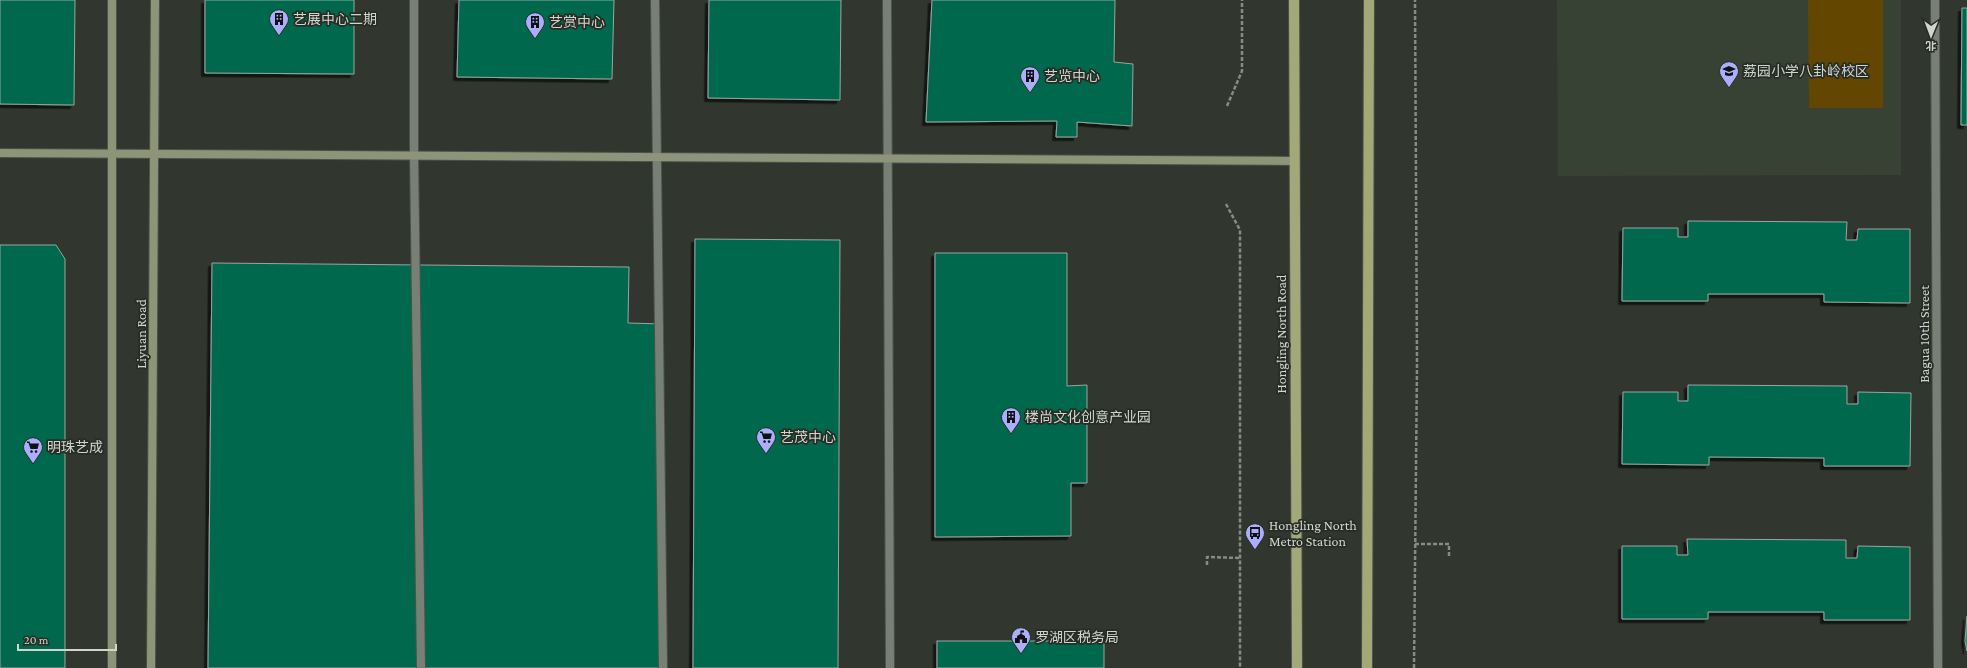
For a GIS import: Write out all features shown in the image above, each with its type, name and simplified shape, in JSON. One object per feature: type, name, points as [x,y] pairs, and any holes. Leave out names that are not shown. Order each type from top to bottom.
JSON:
[{"type":"main road","name":"Hongling North Road","points":[[1294,0],[1297,668]]},
{"type":"main road","points":[[1367,668],[1369,0]]},
{"type":"street","points":[[112,0],[112,668]]},
{"type":"street","name":"Liyuan Road","points":[[151,668],[155,0]]},
{"type":"street","points":[[414,0],[414,155],[421,668]]},
{"type":"street","points":[[655,0],[663,668]]},
{"type":"street","points":[[887,0],[886,158],[890,668]]},
{"type":"street","name":"Bagua 10th Street","points":[[1935,0],[1938,668]]},
{"type":"street","points":[[0,154],[414,155],[1294,161]]},
{"type":"path","points":[[1227,106],[1242,71],[1242,0]]},
{"type":"path","points":[[1414,668],[1416,544],[1415,0]]},
{"type":"path","points":[[1226,204],[1240,230],[1240,668]]},
{"type":"path","points":[[1416,544],[1449,544],[1449,558]]},
{"type":"path","points":[[1207,565],[1207,557],[1240,558]]},
{"type":"shaded area","name":"荔园小学八卦岭校区","points":[[1557,0],[1901,0],[1901,175],[1558,176]]},
{"type":"shaded area","points":[[1808,0],[1883,0],[1883,108],[1809,108]]},
{"type":"building","points":[[0,0],[75,0],[74,105],[0,104]]},
{"type":"building","name":"艺展中心二期","points":[[205,0],[354,0],[354,74],[205,73]]},
{"type":"building","name":"艺赏中心","points":[[459,0],[614,0],[612,79],[457,77]]},
{"type":"building","points":[[709,0],[841,0],[840,100],[708,98]]},
{"type":"building","name":"艺览中心","points":[[932,0],[1115,0],[1114,62],[1133,64],[1132,126],[1077,122],[1077,137],[1056,137],[1057,121],[926,122]]},
{"type":"building","points":[[1962,8],[1967,8],[1967,125],[1961,125]]},
{"type":"building","points":[[1688,221],[1847,222],[1846,240],[1857,240],[1858,229],[1910,229],[1910,303],[1824,302],[1824,294],[1708,294],[1708,301],[1622,301],[1623,228],[1678,228],[1678,237],[1688,237]]},
{"type":"building","name":"艺茂中心","points":[[695,239],[840,240],[838,668],[693,668]]},
{"type":"building","name":"明珠艺成","points":[[0,245],[56,245],[65,259],[65,668],[0,668]]},
{"type":"building","name":"楼尚文化创意产业园","points":[[935,253],[1067,253],[1067,386],[1087,385],[1087,483],[1071,483],[1071,536],[935,537]]},
{"type":"building","points":[[212,263],[629,267],[628,323],[663,324],[659,668],[208,668]]},
{"type":"building","points":[[1688,385],[1847,386],[1847,404],[1858,404],[1858,392],[1911,393],[1910,466],[1824,466],[1824,458],[1709,457],[1709,465],[1622,464],[1623,392],[1678,392],[1678,401],[1688,401]]},
{"type":"building","points":[[1687,539],[1846,540],[1846,558],[1857,558],[1858,546],[1910,547],[1910,620],[1824,620],[1824,612],[1708,612],[1708,619],[1622,619],[1622,546],[1677,546],[1677,555],[1688,555]]},
{"type":"building","points":[[1967,616],[1967,651],[1965,641]]},
{"type":"building","name":"罗湖区税务局","points":[[937,641],[1104,641],[1104,668],[937,668]]},
{"type":"place","name":"艺展中心二期","points":[[279,36]]},
{"type":"place","name":"艺赏中心","points":[[535,39]]},
{"type":"place","name":"荔园小学八卦岭校区","points":[[1729,88]]},
{"type":"place","name":"艺览中心","points":[[1030,93]]},
{"type":"place","name":"楼尚文化创意产业园","points":[[1011,434]]},
{"type":"place","name":"艺茂中心","points":[[766,454]]},
{"type":"place","name":"明珠艺成","points":[[33,464]]},
{"type":"place","name":"Hongling North Metro Station","points":[[1255,550]]},
{"type":"place","name":"罗湖区税务局","points":[[1021,654]]}]
